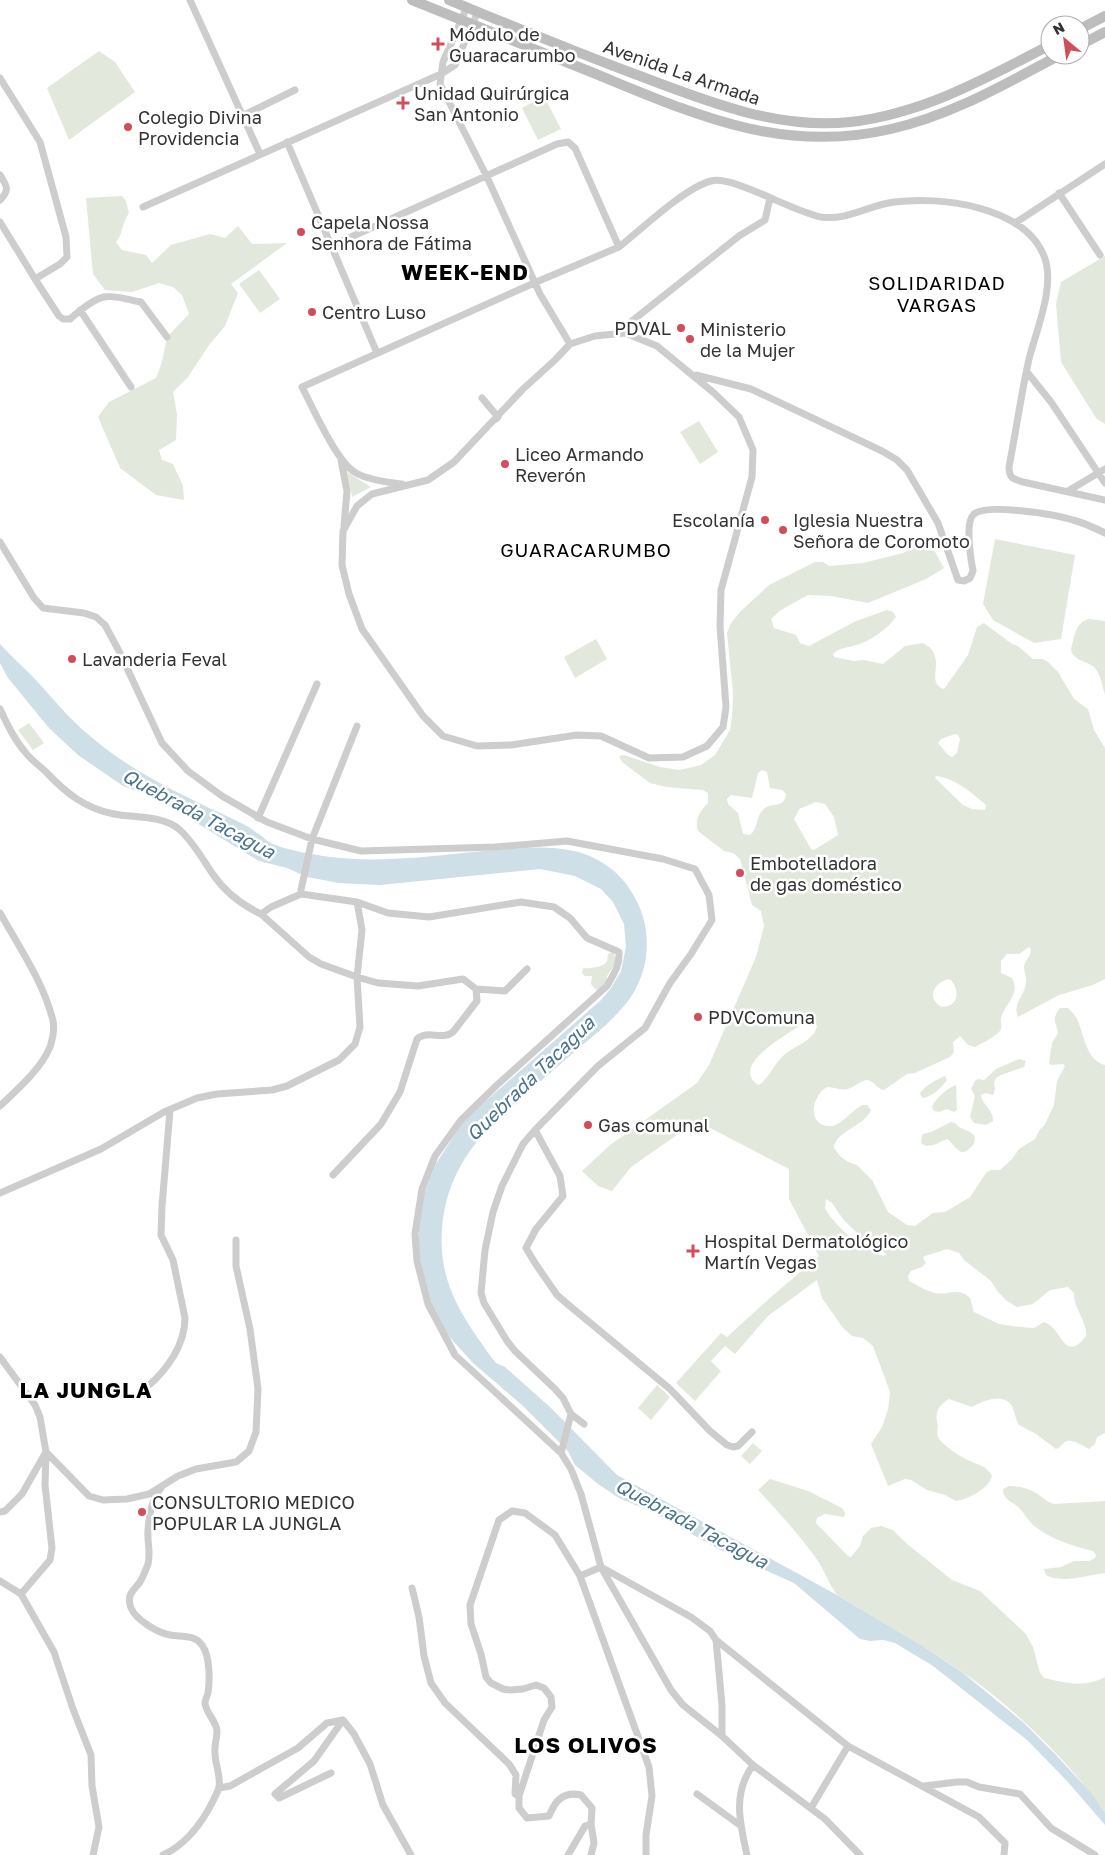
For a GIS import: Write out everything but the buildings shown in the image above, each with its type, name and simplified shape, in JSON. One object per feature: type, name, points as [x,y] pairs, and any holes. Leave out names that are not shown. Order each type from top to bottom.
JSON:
[{"type":"main road","name":"Avenida La Armada","points":[[412,0],[703,116],[748,128],[798,137],[821,138],[864,134],[915,123],[978,98],[1041,65]]},
{"type":"main road","name":"Avenida La Armada","points":[[449,0],[592,58],[712,103],[760,116],[803,122],[850,122],[895,113],[966,87],[1040,50]]},
{"type":"main road","points":[[1090,24],[1105,16]]},
{"type":"main road","points":[[1090,40],[1105,32]]},
{"type":"street","points":[[190,0],[244,115],[260,154]]},
{"type":"street","points":[[467,7],[443,62],[440,84],[487,176],[534,283],[570,344]]},
{"type":"street","points":[[143,207],[441,74],[455,65],[478,12]]},
{"type":"street","points":[[0,78],[40,142],[66,237],[67,257],[60,264],[35,279]]},
{"type":"street","points":[[244,115],[294,90]]},
{"type":"street","points":[[287,142],[377,353]]},
{"type":"street","points":[[331,246],[557,144],[568,142],[575,148],[619,247]]},
{"type":"street","points":[[1015,223],[1105,164]]},
{"type":"street","points":[[0,175],[7,187],[7,192],[0,200]]},
{"type":"street","points":[[404,484],[379,481],[355,473],[341,459],[302,387],[619,247],[693,187],[720,179],[801,211],[822,217],[855,214],[875,206],[894,202],[948,201],[968,204],[1015,223],[1030,234],[1045,257],[1048,276],[1043,306],[1027,372],[1009,474],[1012,479],[1105,500]]},
{"type":"street","points":[[1059,193],[1100,255]]},
{"type":"street","points":[[625,333],[632,321],[740,236],[765,220],[770,198]]},
{"type":"street","points":[[0,222],[59,316],[63,319],[70,319],[80,310],[104,297],[141,302],[167,337]]},
{"type":"street","points":[[80,310],[131,386]]},
{"type":"street","points":[[341,459],[346,491],[346,510],[343,531],[342,565],[348,594],[362,629],[423,716],[444,736],[477,746],[511,745],[577,736],[601,736],[649,758],[683,757],[707,746],[723,727],[726,707],[720,626],[720,590],[752,477],[753,450],[739,417],[693,374],[657,346],[625,333],[594,336],[570,344],[454,462],[428,480],[404,484],[372,494],[357,506],[343,531]]},
{"type":"street","points":[[1027,372],[1051,402],[1105,483]]},
{"type":"street","points":[[693,374],[751,390],[882,451],[897,460],[907,470],[938,523],[958,580],[964,581],[970,578],[973,572],[969,522],[973,514],[983,510],[1012,510],[1073,520],[1105,533]]},
{"type":"street","points":[[482,398],[498,417]]},
{"type":"street","points":[[1068,491],[1105,469]]},
{"type":"street","points":[[0,542],[34,598],[43,608],[84,613],[96,617],[105,625],[162,743],[188,771],[258,818],[312,839],[361,851],[575,841],[682,864],[695,869],[709,895],[712,920],[670,983],[645,1028],[598,1066],[523,1144],[502,1186],[493,1212],[485,1250],[481,1293],[484,1303],[507,1341],[563,1398],[571,1414],[584,1424]]},
{"type":"street","points":[[258,818],[317,684]]},
{"type":"street","points":[[0,709],[11,731],[25,752],[61,789],[78,801],[112,814],[165,821],[179,829],[213,875],[235,898],[261,914],[309,957],[321,964],[378,983],[418,986],[463,979],[476,989],[504,991],[527,969]]},
{"type":"street","points":[[301,892],[312,839],[357,726]]},
{"type":"street","points":[[261,914],[301,892],[357,902],[388,913],[429,917],[521,902],[554,907],[570,918],[587,938],[619,952],[619,963],[607,986],[497,1085],[456,1127],[435,1156],[422,1189],[415,1234],[417,1261],[428,1304],[455,1355],[562,1450],[581,1494],[601,1567],[671,1690],[683,1705],[722,1736],[753,1765],[825,1819],[860,1855]]},
{"type":"street","points":[[0,1193],[102,1149],[170,1110],[197,1098],[217,1094],[272,1090],[287,1086],[339,1060],[355,1044],[360,1027],[357,977],[362,930],[357,902]]},
{"type":"street","points":[[0,913],[38,981],[54,1027],[50,1047],[45,1056],[24,1083],[0,1106]]},
{"type":"street","points":[[333,1175],[382,1124],[400,1092],[417,1039],[421,1035],[450,1035],[454,1032],[477,1001],[476,989]]},
{"type":"street","points":[[147,1387],[157,1379],[174,1355],[185,1328],[185,1318],[173,1260],[161,1235],[170,1110]]},
{"type":"street","points":[[535,1130],[560,1176],[563,1196],[536,1229],[526,1248],[557,1295],[670,1389],[710,1431],[727,1445],[738,1446],[752,1432]]},
{"type":"street","points":[[46,1452],[89,1496],[96,1499],[126,1499],[149,1494],[178,1476],[196,1469],[236,1462],[249,1451],[254,1437],[258,1389],[250,1328],[236,1266],[236,1240]]},
{"type":"street","points":[[0,1357],[36,1405],[46,1452],[45,1484],[52,1548],[50,1560],[21,1594]]},
{"type":"street","points":[[562,1450],[571,1414]]},
{"type":"street","points":[[0,1512],[5,1511],[22,1494],[46,1452]]},
{"type":"street","points":[[161,1488],[155,1494],[150,1518],[148,1564],[140,1581],[133,1588],[129,1599],[136,1616],[155,1629],[169,1635],[195,1639],[202,1645],[207,1661],[209,1679],[204,1701],[207,1710],[215,1721],[217,1731],[214,1754],[220,1777],[219,1788],[204,1818],[184,1842],[163,1855]]},
{"type":"street","points":[[591,1855],[594,1843],[592,1808],[581,1795],[568,1794],[554,1804],[549,1816],[543,1818],[527,1818],[519,1808],[519,1796],[544,1720],[552,1707],[551,1696],[544,1688],[536,1685],[510,1690],[491,1683],[486,1677],[471,1624],[470,1605],[499,1520],[512,1511],[525,1513],[555,1535],[580,1576],[649,1767],[652,1796],[646,1835],[646,1855]]},
{"type":"street","points":[[580,1576],[601,1567]]},
{"type":"street","points":[[601,1567],[691,1616],[710,1631],[716,1640],[848,1746],[979,1817],[1005,1843],[1004,1855]]},
{"type":"street","points":[[0,1581],[21,1594],[54,1652],[91,1755],[92,1786],[99,1827],[94,1855]]},
{"type":"street","points":[[412,1588],[419,1617],[424,1656],[431,1683],[444,1703],[509,1764],[516,1775],[515,1794],[519,1796]]},
{"type":"street","points":[[716,1640],[722,1705],[722,1736]]},
{"type":"street","points":[[219,1788],[230,1786],[298,1748],[327,1723],[343,1720]]},
{"type":"street","points":[[331,1773],[279,1798],[275,1794],[314,1761],[343,1720]]},
{"type":"street","points":[[343,1720],[354,1734],[370,1764],[383,1805],[411,1855]]},
{"type":"street","points":[[811,1808],[848,1746]]},
{"type":"street","points":[[747,1855],[741,1826],[740,1790],[746,1775],[753,1765]]},
{"type":"street","points":[[923,1786],[967,1782],[979,1787],[1020,1794],[1051,1828],[1095,1855]]},
{"type":"street","points":[[697,1794],[741,1826]]},
{"type":"street","points":[[568,1855],[585,1826],[592,1824]]},
{"type":"shaded area","points":[[99,51],[115,62],[135,92],[69,140],[47,88]]},
{"type":"shaded area","points":[[544,96],[561,129],[538,140],[522,108]]},
{"type":"shaded area","points":[[122,196],[126,201],[129,213],[116,242],[122,250],[146,255],[152,263],[171,245],[210,234],[225,238],[238,226],[252,244],[287,243],[231,284],[238,293],[225,326],[209,345],[188,377],[173,392],[177,414],[176,440],[159,450],[162,460],[173,464],[183,486],[184,500],[156,495],[120,468],[98,417],[109,402],[156,378],[162,362],[167,337],[189,314],[182,295],[173,287],[159,283],[132,292],[105,290],[93,274],[86,198]]},
{"type":"shaded area","points":[[1105,256],[1105,424],[1096,418],[1061,362],[1056,304],[1061,282]]},
{"type":"shaded area","points":[[259,270],[280,299],[260,313],[239,284]]},
{"type":"shaded area","points":[[699,421],[718,452],[700,464],[680,432]]},
{"type":"shaded area","points":[[347,472],[371,487],[352,497]]},
{"type":"shaded area","points":[[995,539],[1075,555],[1061,639],[1034,643],[993,620],[983,604]]},
{"type":"shaded area","points":[[929,541],[944,568],[926,579],[868,603],[831,596],[808,595],[781,610],[771,619],[774,628],[796,635],[800,643],[809,646],[856,621],[887,610],[893,612],[896,617],[878,634],[862,643],[838,650],[833,654],[834,657],[883,664],[905,646],[923,643],[935,655],[936,681],[938,686],[944,689],[968,655],[977,627],[984,623],[1012,644],[1018,646],[1033,659],[1043,659],[1058,672],[1074,699],[1088,709],[1094,730],[1105,748],[1105,979],[1093,985],[1059,995],[1018,1017],[1017,1008],[1026,983],[1024,965],[1031,949],[1029,947],[1019,954],[1007,954],[1001,961],[1001,973],[1012,978],[1015,989],[1001,1018],[1001,1029],[996,1035],[975,1047],[968,1045],[960,1036],[953,1042],[954,1052],[950,1057],[915,1073],[907,1074],[884,1090],[867,1080],[848,1089],[842,1090],[827,1087],[817,1097],[815,1104],[815,1117],[818,1122],[832,1126],[839,1123],[862,1105],[867,1105],[871,1110],[868,1116],[844,1133],[835,1142],[834,1148],[840,1156],[848,1162],[857,1165],[872,1180],[888,1212],[907,1225],[915,1226],[933,1213],[945,1212],[970,1197],[986,1173],[991,1170],[1000,1170],[1012,1159],[1019,1149],[1035,1139],[1040,1129],[1044,1126],[1054,1105],[1057,1081],[1065,1066],[1063,1064],[1051,1065],[1049,1063],[1052,1043],[1058,1033],[1055,1018],[1060,1008],[1068,1008],[1074,1014],[1090,1053],[1099,1063],[1105,1065],[1105,1433],[1097,1437],[1095,1444],[1089,1449],[1070,1441],[1065,1442],[1056,1449],[1036,1434],[1019,1425],[1012,1406],[1004,1399],[987,1400],[972,1407],[949,1399],[943,1403],[938,1411],[938,1437],[952,1451],[985,1468],[992,1476],[987,1485],[977,1493],[956,1501],[945,1495],[927,1490],[911,1480],[905,1479],[888,1486],[871,1444],[882,1427],[888,1410],[890,1392],[873,1346],[863,1338],[852,1336],[843,1328],[822,1298],[817,1280],[768,1316],[735,1354],[725,1346],[711,1361],[721,1371],[695,1401],[676,1383],[721,1333],[727,1337],[819,1256],[789,1199],[789,1169],[697,1121],[631,1167],[612,1191],[598,1186],[582,1171],[610,1145],[697,1083],[709,1065],[756,957],[764,926],[761,911],[752,905],[740,859],[733,853],[724,851],[698,831],[697,819],[708,803],[708,793],[703,790],[666,787],[650,783],[622,762],[619,756],[624,755],[660,767],[680,770],[701,765],[715,755],[730,730],[733,693],[727,633],[731,623],[741,611],[769,585],[815,562],[823,562],[829,566],[863,563],[903,553]],"holes":[[[955,734],[960,739],[957,753],[952,757],[938,743],[941,739]],[[762,770],[767,772],[770,788],[782,790],[786,794],[783,802],[768,806],[762,811],[755,829],[750,835],[743,834],[738,813],[728,804],[727,799],[731,795],[752,798],[758,773]],[[936,776],[943,777],[962,786],[985,804],[986,807],[985,810],[972,809],[963,805],[935,778]],[[816,802],[825,804],[834,817],[838,835],[814,850],[811,849],[794,819],[799,809]],[[948,979],[954,984],[957,993],[952,1004],[942,1007],[934,1000],[933,991],[938,984]],[[809,1019],[814,1021],[817,1026],[812,1036],[784,1055],[765,1080],[758,1085],[751,1078],[750,1070],[754,1062],[760,1054]],[[826,1199],[832,1203],[843,1219],[861,1237],[876,1244],[886,1255],[883,1256],[858,1242],[836,1224],[825,1208]],[[947,1249],[959,1253],[964,1260],[991,1281],[1007,1301],[1017,1307],[1033,1304],[1050,1290],[1068,1287],[1074,1293],[1076,1305],[1085,1325],[1086,1336],[1079,1344],[1073,1347],[1068,1346],[1055,1330],[1044,1322],[1034,1328],[999,1324],[974,1312],[970,1298],[966,1294],[957,1292],[940,1294],[925,1289],[909,1281],[908,1276],[911,1271],[922,1267],[926,1263],[923,1258]]]},
{"type":"shaded area","points":[[1089,619],[1105,621],[1105,694],[1096,669],[1075,657],[1071,650],[1078,627]]},
{"type":"shaded area","points":[[596,639],[607,659],[575,678],[564,657]]},
{"type":"shaded area","points":[[29,723],[44,743],[33,750],[18,730]]},
{"type":"shaded area","points":[[613,952],[617,961],[607,976],[607,982],[597,991],[591,984],[592,976],[585,976],[582,973],[583,968],[603,965],[607,961],[609,953]]},
{"type":"shaded area","points":[[1019,1059],[1026,1061],[1024,1067],[996,1078],[993,1095],[986,1093],[981,1095],[983,1102],[992,1114],[993,1121],[986,1125],[974,1123],[970,1117],[975,1096],[971,1089],[975,1081],[978,1079],[984,1080],[996,1069]]},
{"type":"shaded area","points":[[945,1076],[947,1080],[930,1096],[923,1098],[921,1096],[920,1093],[925,1088]]},
{"type":"shaded area","points":[[956,1085],[957,1110],[954,1112],[947,1109],[939,1112],[934,1111],[932,1107],[936,1101],[945,1091]]},
{"type":"shaded area","points":[[951,1122],[975,1137],[973,1145],[966,1151],[960,1152],[947,1139],[931,1146],[921,1143],[923,1134]]},
{"type":"shaded area","points":[[657,1385],[670,1397],[651,1420],[638,1408]]},
{"type":"shaded area","points":[[753,1443],[762,1451],[750,1464],[741,1456]]},
{"type":"shaded area","points":[[770,1479],[808,1491],[842,1508],[845,1513],[844,1517],[825,1514],[817,1518],[816,1523],[848,1556],[851,1557],[860,1546],[863,1536],[871,1528],[881,1526],[893,1530],[906,1543],[952,1580],[980,1591],[1026,1634],[1033,1647],[1040,1673],[1044,1678],[1067,1683],[1082,1683],[1105,1677],[1105,1813],[1058,1755],[1000,1701],[946,1661],[837,1595],[811,1551],[758,1490]]},
{"type":"shaded area","points":[[1009,1486],[1030,1490],[1054,1504],[1105,1501],[1105,1573],[1067,1579],[1052,1578],[1046,1575],[1044,1569],[1061,1567],[1074,1561],[1089,1561],[1095,1558],[1096,1555],[1093,1551],[1069,1544],[1038,1529],[1005,1496],[1003,1489]]},
{"type":"water","name":"Quebrada Tacagua","points":[[0,644],[74,722],[106,749],[141,773],[246,826],[278,846],[323,856],[363,859],[404,858],[518,848],[552,848],[583,853],[607,865],[620,877],[631,891],[644,919],[647,949],[641,978],[625,1005],[613,1018],[496,1121],[461,1164],[446,1201],[442,1245],[445,1273],[461,1311],[496,1363],[505,1367],[550,1407],[617,1475],[837,1595],[962,1672],[1024,1723],[1056,1755],[1093,1795],[1105,1813],[1105,1825],[1067,1781],[1027,1740],[933,1666],[895,1643],[883,1640],[870,1641],[860,1639],[794,1583],[720,1550],[656,1514],[619,1498],[598,1484],[575,1465],[568,1451],[522,1405],[473,1363],[445,1332],[435,1314],[423,1279],[418,1243],[421,1202],[435,1165],[465,1119],[601,1000],[611,988],[621,971],[626,947],[624,924],[613,902],[601,889],[575,876],[540,869],[380,885],[339,883],[307,877],[287,868],[259,861],[156,798],[123,786],[78,755],[49,728],[8,678],[0,663]]},
{"type":"place","name":"Módulo de Guaracarumbo","points":[[438,44]]},
{"type":"place","name":"Unidad Quirúrgica San Antonio","points":[[403,103]]},
{"type":"place","name":"Colegio Divina Providencia","points":[[128,127]]},
{"type":"place","name":"Capela Nossa Senhora de Fátima","points":[[301,232]]},
{"type":"place","name":"Centro Luso","points":[[312,312]]},
{"type":"place","name":"PDVAL","points":[[681,328]]},
{"type":"place","name":"Ministerio de la Mujer","points":[[690,339]]},
{"type":"place","name":"Liceo Armando Reverón","points":[[505,464]]},
{"type":"place","name":"Escolanía","points":[[765,520]]},
{"type":"place","name":"Iglesia Nuestra Señora de Coromoto","points":[[783,530]]},
{"type":"place","name":"Lavanderia Feval","points":[[72,659]]},
{"type":"place","name":"Embotelladora de gas doméstico","points":[[740,873]]},
{"type":"place","name":"PDVComuna","points":[[698,1017]]},
{"type":"place","name":"Gas comunal","points":[[588,1125]]},
{"type":"place","name":"Hospital Dermatológico Martín Vegas","points":[[693,1251]]},
{"type":"place","name":"CONSULTORIO MEDICO POPULAR LA JUNGLA","points":[[142,1512]]},
{"type":"district","name":"WEEK-END","points":[[465,271]]},
{"type":"district","name":"SOLIDARIDAD VARGAS","points":[[937,293]]},
{"type":"district","name":"GUARACARUMBO","points":[[586,549]]},
{"type":"district","name":"LA JUNGLA","points":[[86,1389]]},
{"type":"district","name":"LOS OLIVOS","points":[[586,1744]]}]
